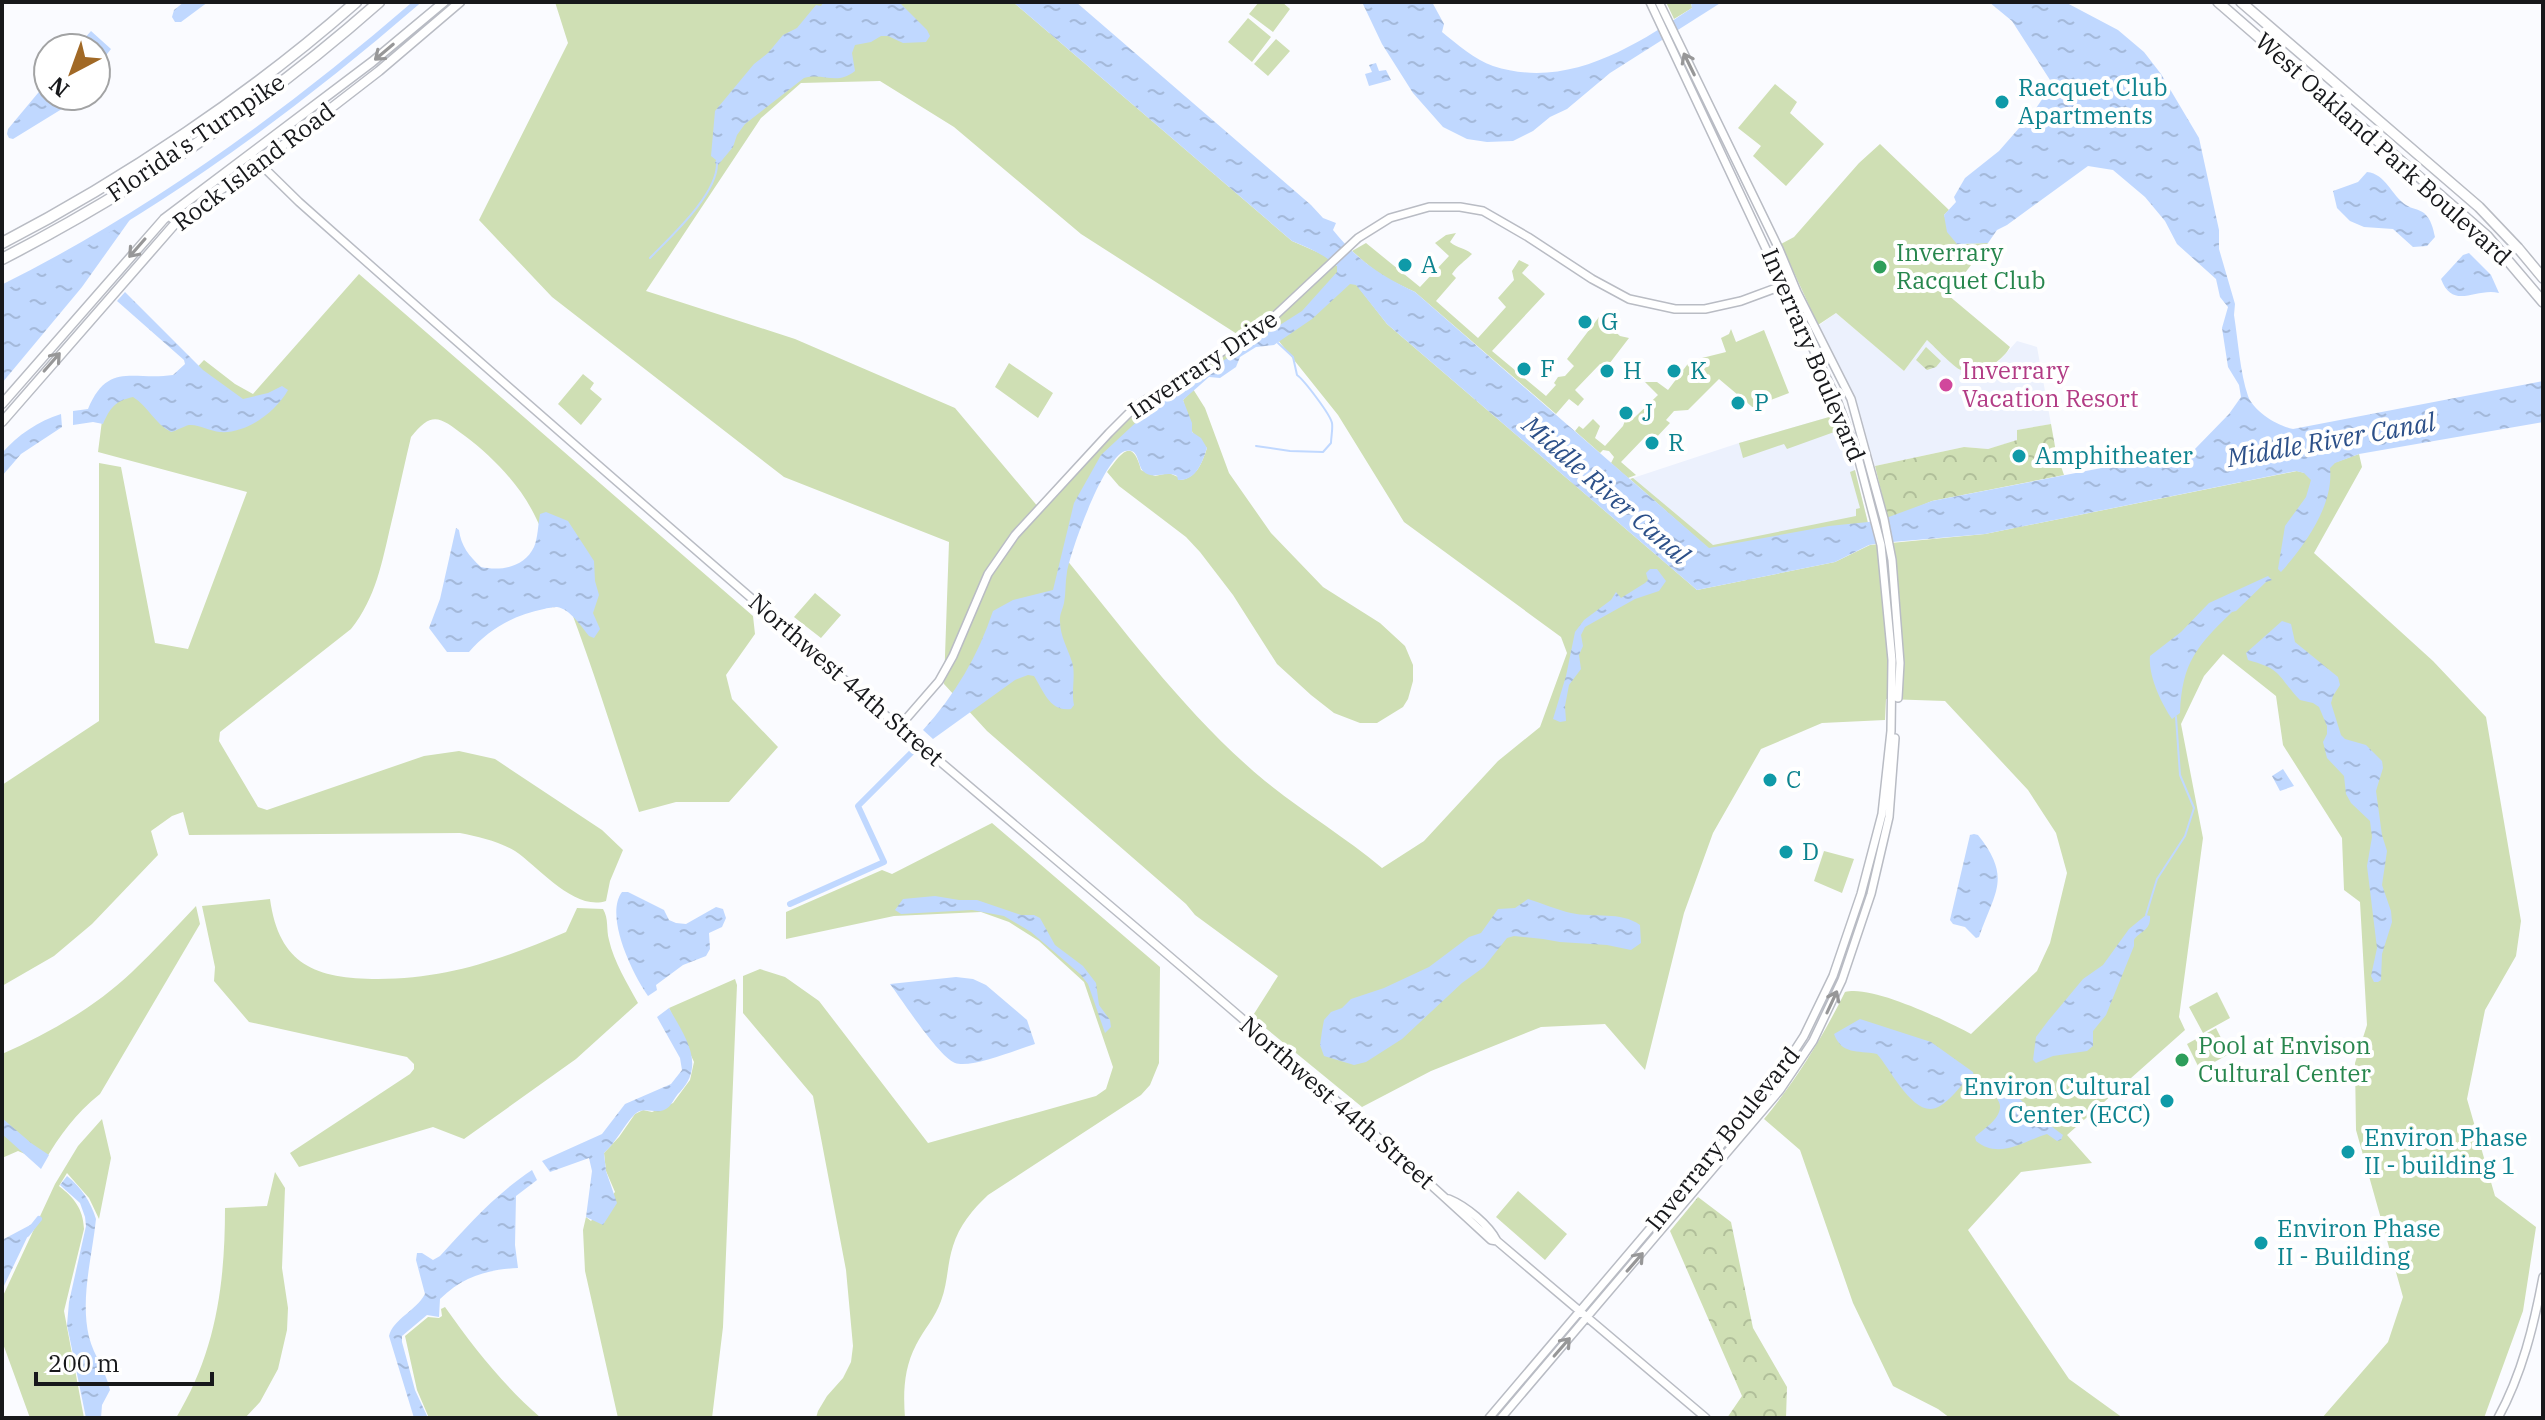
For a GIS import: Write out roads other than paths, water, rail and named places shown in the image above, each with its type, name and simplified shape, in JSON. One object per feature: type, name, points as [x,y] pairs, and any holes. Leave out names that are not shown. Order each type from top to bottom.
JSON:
[{"type":"highway","name":"Florida's Turnpike","points":[[2,243],[138,164],[239,96],[356,2]]},
{"type":"highway","name":"Florida's Turnpike","points":[[2,259],[147,176],[246,107],[379,2]]},
{"type":"main road","name":"Rock Island Road","points":[[2,404],[146,237],[174,211],[372,62],[444,2]]},
{"type":"main road","name":"Rock Island Road","points":[[2,422],[155,244],[181,219],[260,163],[379,71],[460,2]]},
{"type":"main road","name":"West Oakland Park Boulevard","points":[[2218,2],[2487,236],[2543,302]]},
{"type":"main road","name":"West Oakland Park Boulevard","points":[[2241,2],[2479,207],[2543,278]]},
{"type":"main road","points":[[2324,93],[2339,95],[2345,91]]},
{"type":"main road","points":[[2339,106],[2365,109]]},
{"type":"main road","points":[[174,211],[181,219]]},
{"type":"street","name":"Inverrary Boulevard","points":[[1495,1417],[1587,1318],[1780,1090],[1813,1041],[1847,968],[1871,894],[1889,817],[1900,663],[1897,603],[1851,399],[1788,283],[1650,2]]},
{"type":"street","name":"Inverrary Boulevard","points":[[1659,2],[1788,283],[1837,400],[1880,520]]},
{"type":"street","name":"Northwest 44th Street","points":[[251,155],[332,232],[899,727],[1447,1199],[1457,1202],[1481,1222],[1497,1241],[1706,1418]]},
{"type":"street","name":"Inverrary Drive","points":[[899,727],[939,681],[988,574],[1006,548],[1109,433],[1136,406],[1266,324],[1349,247],[1390,218],[1429,207],[1483,211],[1629,299],[1675,309],[1698,310],[1741,301],[1788,283]]},
{"type":"street","name":"Inverrary Boulevard","points":[[1495,1417],[1579,1312],[1772,1085],[1804,1036],[1833,976],[1861,894],[1882,814],[1893,694],[1885,544]]},
{"type":"street","points":[[2498,1418],[2524,1356],[2543,1277]]},
{"type":"water","points":[[184,2],[208,2],[181,22],[175,22],[172,17],[174,10]]},
{"type":"water","points":[[824,2],[899,2],[930,36],[926,42],[903,43],[881,36],[855,45],[852,53],[855,71],[842,78],[804,78],[745,124],[733,147],[718,165],[711,156],[715,111],[783,35],[797,28],[816,5],[821,6]]},
{"type":"water","name":"Middle River Canal","points":[[1013,2],[1076,2],[1323,218],[1336,223],[1333,230],[1361,259],[1415,292],[1709,548],[1829,526],[1878,521],[1932,501],[2194,450],[2241,397],[2239,385],[2228,367],[2222,328],[2228,307],[2220,297],[2216,279],[2177,244],[2165,221],[2145,197],[2113,170],[2088,166],[1997,230],[1988,243],[1957,244],[1947,232],[1944,215],[1956,202],[1954,197],[1965,178],[1999,151],[2034,111],[2050,80],[2012,21],[1989,2],[2065,2],[2118,30],[2144,52],[2161,74],[2199,138],[2219,230],[2219,249],[2235,304],[2243,377],[2251,402],[2261,413],[2293,429],[2543,381],[2543,422],[2359,454],[2335,463],[2330,468],[2323,510],[2299,550],[2281,572],[2278,569],[2285,526],[2306,497],[2311,480],[2304,473],[2296,471],[1985,534],[1869,545],[1835,562],[1697,590],[1387,324],[1356,285],[1350,284],[1312,319],[1274,345],[1256,347],[1240,357],[1236,367],[1220,378],[1209,377],[1183,400],[1192,423],[1192,432],[1201,438],[1207,448],[1200,465],[1189,478],[1178,480],[1173,474],[1147,474],[1130,450],[1116,458],[1107,470],[1089,506],[1075,545],[1060,616],[1061,632],[1073,667],[1074,705],[1071,709],[1053,704],[1034,676],[1028,675],[1015,680],[933,739],[923,730],[964,674],[993,611],[1013,600],[1053,590],[1074,503],[1101,455],[1159,401],[1302,311],[1337,272],[1337,266],[1326,258],[1292,241]]},
{"type":"water","points":[[1362,2],[1432,2],[1444,24],[1442,32],[1480,60],[1520,72],[1547,73],[1598,61],[1623,50],[1692,8],[1691,2],[1722,2],[1610,73],[1567,109],[1550,117],[1533,131],[1513,141],[1487,142],[1467,139],[1443,127],[1413,93],[1382,44]]},
{"type":"water","points":[[1376,63],[1379,71],[1386,70],[1391,80],[1369,86],[1365,74],[1372,72],[1369,65]]},
{"type":"water","points":[[32,100],[32,112],[57,112],[13,139],[7,134]]},
{"type":"water","points":[[2367,172],[2384,181],[2406,205],[2426,215],[2435,237],[2427,246],[2413,247],[2393,229],[2364,227],[2350,221],[2337,208],[2333,191],[2358,182]]},
{"type":"water","points":[[134,214],[82,287],[2,383],[2,288]]},
{"type":"water","points":[[2469,253],[2491,275],[2499,293],[2459,296],[2446,289],[2441,279],[2463,255]]},
{"type":"water","points":[[125,292],[203,370],[243,399],[282,386],[288,390],[283,398],[259,420],[230,432],[193,425],[171,432],[133,397],[114,406],[103,424],[73,425],[73,411],[88,409],[104,384],[113,379],[173,375],[185,364],[117,301]]},
{"type":"water","points":[[61,414],[62,427],[21,454],[2,476],[2,453],[8,446],[36,425]]},
{"type":"water","points":[[546,512],[568,521],[594,561],[599,595],[593,613],[600,629],[594,638],[566,611],[554,607],[522,615],[503,624],[469,652],[447,652],[429,628],[440,599],[456,528],[466,550],[481,567],[503,568],[518,564],[530,554],[540,514]]},
{"type":"water","points":[[1657,569],[1666,581],[1659,591],[1635,599],[1585,627],[1579,655],[1581,669],[1569,685],[1566,721],[1553,719],[1575,632],[1616,592],[1621,598],[1645,583],[1648,580],[1646,573]]},
{"type":"water","points":[[2268,576],[2272,580],[2232,612],[2201,645],[2184,680],[2180,713],[2172,719],[2156,689],[2150,656],[2181,632],[2209,603]]},
{"type":"water","points":[[2282,621],[2291,624],[2295,642],[2338,677],[2340,685],[2331,703],[2341,735],[2366,745],[2382,761],[2376,791],[2387,851],[2382,885],[2392,922],[2382,954],[2381,980],[2378,982],[2374,982],[2371,976],[2377,948],[2367,866],[2372,837],[2370,821],[2351,803],[2346,794],[2344,776],[2327,758],[2323,742],[2327,726],[2319,707],[2300,700],[2278,674],[2248,660],[2246,653]]},
{"type":"water","points":[[2283,769],[2294,786],[2280,791],[2272,776]]},
{"type":"water","points":[[1974,834],[1988,850],[1997,874],[1995,896],[1976,938],[1965,927],[1950,920],[1970,835]]},
{"type":"water","points":[[622,892],[664,910],[669,920],[676,923],[686,924],[716,907],[723,909],[726,918],[722,927],[709,933],[710,949],[706,956],[683,965],[656,985],[657,990],[648,996],[628,960],[618,930],[617,902]]},
{"type":"water","points":[[935,896],[977,900],[1040,918],[1055,945],[1083,966],[1096,983],[1099,1005],[1110,1020],[1111,1027],[1105,1033],[1088,984],[1080,974],[1031,932],[1004,916],[972,910],[901,914],[895,910],[903,899]]},
{"type":"water","points":[[1528,899],[1571,913],[1616,916],[1632,921],[1640,925],[1641,943],[1631,950],[1514,936],[1507,938],[1484,967],[1462,983],[1402,1039],[1366,1062],[1354,1065],[1324,1056],[1320,1045],[1322,1031],[1324,1020],[1331,1012],[1342,1008],[1351,999],[1429,967],[1469,937],[1481,933],[1498,909],[1515,908]]},
{"type":"water","points":[[2146,915],[2150,916],[2149,925],[2134,940],[2106,1015],[2093,1031],[2093,1046],[2087,1051],[2053,1056],[2036,1063],[2033,1060],[2036,1037],[2083,979],[2103,965],[2129,929]]},
{"type":"water","points":[[956,977],[973,979],[986,985],[1027,1020],[1035,1044],[972,1063],[955,1063],[948,1059],[890,984]]},
{"type":"water","points":[[669,1008],[690,1050],[692,1071],[688,1082],[669,1107],[660,1111],[638,1112],[604,1153],[606,1171],[617,1203],[603,1225],[586,1217],[592,1171],[589,1158],[550,1172],[542,1161],[602,1134],[625,1104],[671,1084],[682,1070],[680,1058],[657,1017]]},
{"type":"water","points":[[1860,1019],[1931,1042],[1973,1072],[1974,1076],[1940,1106],[1931,1109],[1922,1107],[1904,1092],[1877,1054],[1846,1049],[1837,1041],[1834,1034]]},
{"type":"water","points":[[2001,1084],[2006,1084],[2032,1112],[2063,1135],[2061,1140],[2057,1141],[2047,1134],[2003,1149],[1994,1149],[1976,1141],[1975,1137],[2000,1111],[1995,1093]]},
{"type":"water","points":[[2,1118],[49,1155],[41,1169],[2,1134]]},
{"type":"water","points":[[532,1170],[537,1180],[516,1196],[518,1268],[496,1270],[458,1285],[440,1299],[439,1317],[427,1315],[402,1336],[415,1390],[428,1418],[414,1418],[389,1336],[395,1325],[425,1294],[417,1253],[433,1260],[440,1256],[495,1199]]},
{"type":"water","points":[[67,1176],[85,1195],[96,1219],[86,1308],[89,1337],[110,1390],[102,1405],[101,1418],[86,1418],[67,1325],[86,1226],[80,1203],[60,1185]]},
{"type":"water","points":[[34,1223],[2,1290],[2,1240]]},
{"type":"waterway","points":[[2,288],[58,259],[166,194],[320,83],[417,2]]},
{"type":"waterway","points":[[650,258],[701,202],[715,176],[717,164]]},
{"type":"waterway","points":[[1256,446],[1323,452],[1331,443],[1330,419],[1297,375],[1293,357],[1278,343]]},
{"type":"waterway","points":[[2146,915],[2157,879],[2185,836],[2194,808],[2180,775],[2176,717]]},
{"type":"waterway","points":[[790,904],[884,862],[858,806],[912,752]]},
{"type":"waterway","points":[[27,1234],[39,1219]]},
{"type":"place","name":"Racquet Club Apartments","points":[[2002,102]]},
{"type":"place","name":"A","points":[[1405,265]]},
{"type":"place","name":"Inverrary Racquet Club","points":[[1880,267]]},
{"type":"place","name":"G","points":[[1585,322]]},
{"type":"place","name":"F","points":[[1524,369]]},
{"type":"place","name":"H","points":[[1607,371]]},
{"type":"place","name":"K","points":[[1674,371]]},
{"type":"place","name":"Inverrary Vacation Resort","points":[[1946,385]]},
{"type":"place","name":"P","points":[[1738,403]]},
{"type":"place","name":"J","points":[[1626,413]]},
{"type":"place","name":"R","points":[[1652,443]]},
{"type":"place","name":"Amphitheater","points":[[2019,456]]},
{"type":"place","name":"C","points":[[1770,780]]},
{"type":"place","name":"D","points":[[1786,852]]},
{"type":"place","name":"Pool at Envison Cultural Center","points":[[2182,1060]]},
{"type":"place","name":"Environ Cultural Center (ECC)","points":[[2167,1101]]},
{"type":"place","name":"Environ Phase II - building 1","points":[[2348,1152]]},
{"type":"place","name":"Environ Phase II - Building","points":[[2261,1243]]}]
